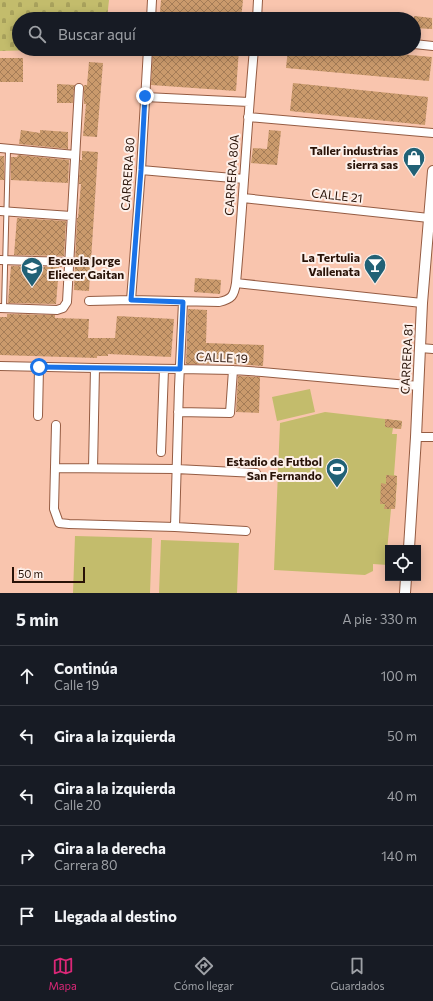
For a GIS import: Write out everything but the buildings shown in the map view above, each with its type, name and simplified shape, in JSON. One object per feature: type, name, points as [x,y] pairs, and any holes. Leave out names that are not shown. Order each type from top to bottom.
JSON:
[{"type":"street","points":[[151,12],[152,0]]},
{"type":"street","points":[[257,12],[258,0]]},
{"type":"street","points":[[421,45],[433,46]]},
{"type":"street","name":"CARRERA 80","points":[[131,300],[148,56]]},
{"type":"street","name":"CARRERA 80A","points":[[183,302],[219,302],[228,300],[234,293],[243,198],[253,56]]},
{"type":"street","points":[[2,308],[57,310],[63,308],[67,302],[68,262],[79,88]]},
{"type":"street","points":[[145,96],[249,102]]},
{"type":"street","points":[[248,117],[433,133]]},
{"type":"street","points":[[4,149],[75,155]]},
{"type":"street","points":[[141,170],[244,180]]},
{"type":"street","name":"CARRERA 81","points":[[408,545],[419,386],[422,303],[429,267],[429,218],[433,171]]},
{"type":"street","name":"CALLE 21","points":[[243,198],[429,218]]},
{"type":"street","points":[[3,212],[71,216]]},
{"type":"street","points":[[3,260],[68,262]]},
{"type":"street","points":[[236,283],[422,303]]},
{"type":"street","points":[[89,301],[131,300],[183,302],[175,527]]},
{"type":"street","points":[[420,348],[433,349]]},
{"type":"street","name":"CALLE 19","points":[[0,366],[233,370],[419,386]]},
{"type":"street","points":[[38,416],[39,367]]},
{"type":"street","points":[[93,468],[95,368]]},
{"type":"street","points":[[162,452],[164,369]]},
{"type":"street","points":[[178,412],[230,413],[233,370]]},
{"type":"street","points":[[56,425],[54,509],[59,523],[246,531]]},
{"type":"street","points":[[416,437],[433,437]]},
{"type":"street","points":[[56,468],[176,469],[256,474]]},
{"type":"street","points":[[405,593],[406,581]]},
{"type":"lane","points":[[2,308],[4,149]]},
{"type":"green space","points":[[0,0],[109,0],[108,12],[12,12],[12,51],[0,51]]},
{"type":"green space","points":[[310,389],[315,412],[277,421],[272,397]]},
{"type":"green space","name":"Estadio de Futbol San Fernando","points":[[325,412],[402,421],[401,429],[393,428],[392,434],[397,434],[394,475],[397,476],[397,479],[395,509],[391,509],[388,545],[385,545],[385,565],[373,564],[373,571],[365,575],[274,570],[280,423]]},
{"type":"green space","points":[[75,536],[152,538],[150,593],[73,593]]},
{"type":"green space","points":[[161,540],[239,543],[237,593],[159,593]]},
{"type":"place","name":"Taller industrias sierra sas","points":[[414,178]]},
{"type":"place","name":"La Tertulia Vallenata","points":[[375,284]]},
{"type":"place","name":"Escuela Jorge Eliecer Gaitan","points":[[32,288]]},
{"type":"place","name":"Estadio de Futbol San Fernando","points":[[337,488]]},
{"type":"route","points":[[39,367],[180,369],[183,302],[131,300],[145,96]]}]
